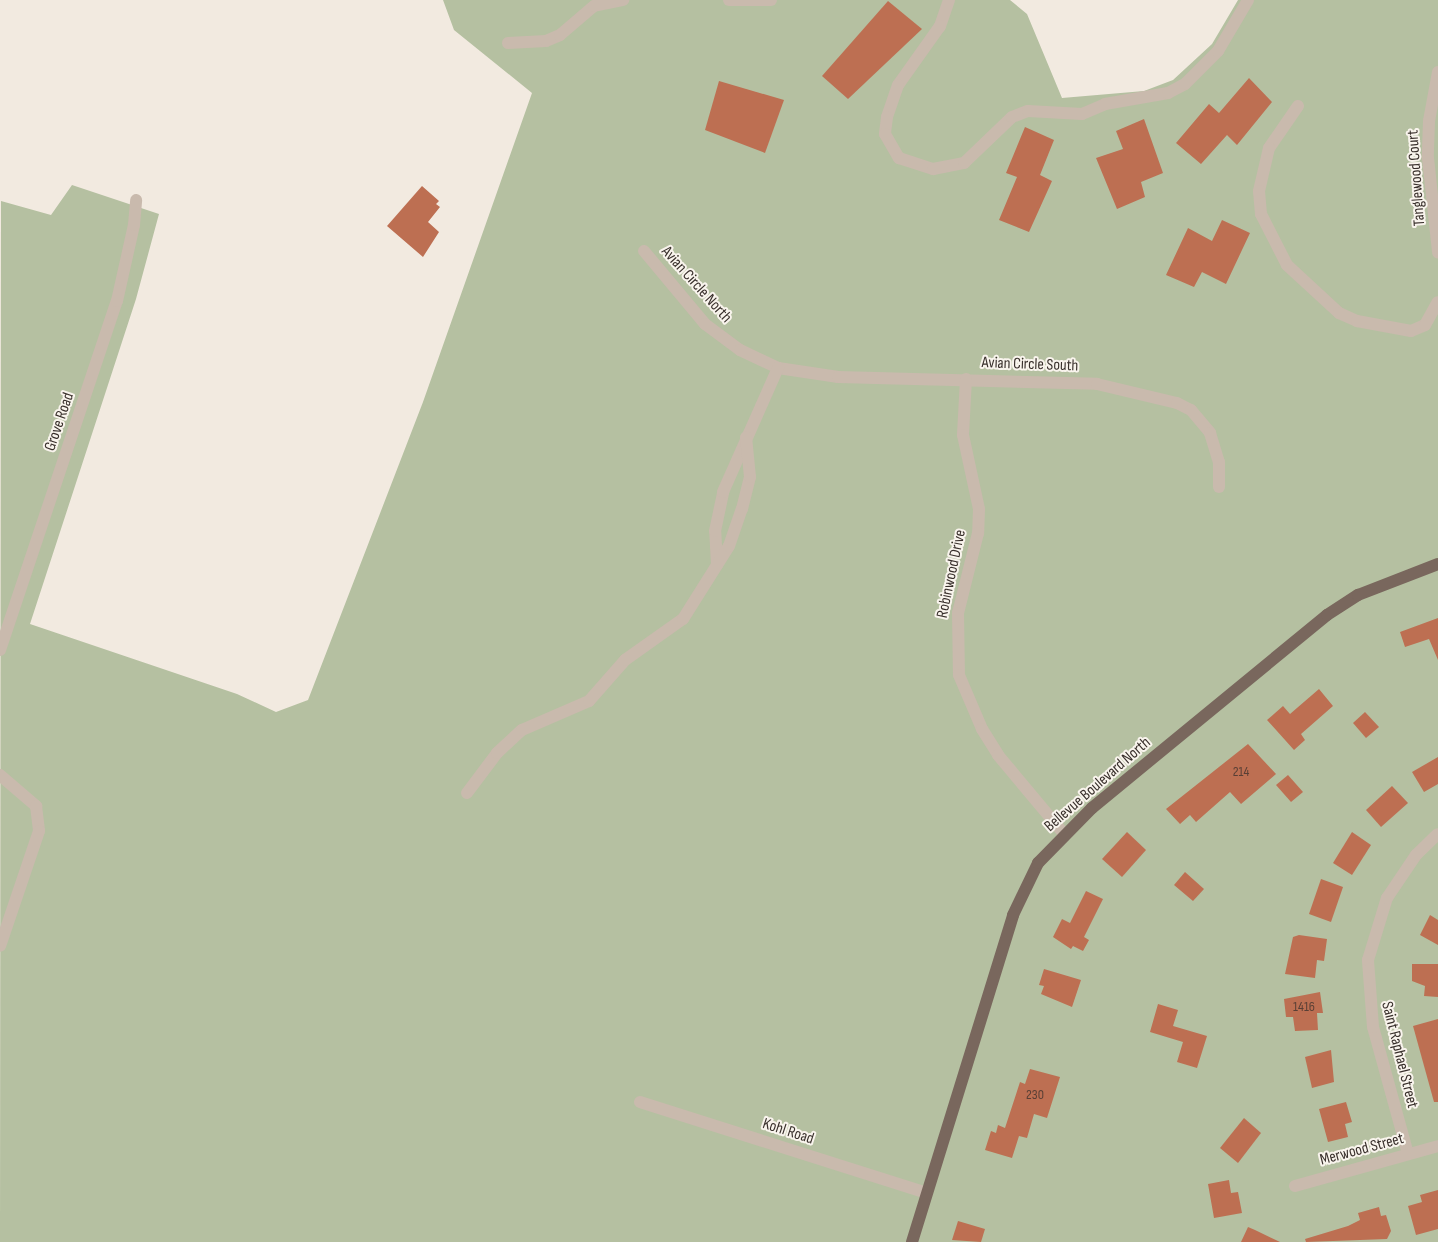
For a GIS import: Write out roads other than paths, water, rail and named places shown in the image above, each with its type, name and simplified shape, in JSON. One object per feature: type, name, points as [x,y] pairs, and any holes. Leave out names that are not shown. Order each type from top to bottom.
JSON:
[{"type":"main road","name":"Bellevue Boulevard North","points":[[912,1242],[1016,906],[1038,863],[1064,834],[1327,616],[1358,596],[1438,564]]},
{"type":"street","points":[[508,43],[546,41],[560,35],[594,6],[623,0]]},
{"type":"street","points":[[730,0],[771,0]]},
{"type":"street","points":[[949,0],[940,26],[898,85],[887,117],[885,134],[899,158],[933,170],[964,163],[1012,117],[1028,112],[1082,114],[1105,104],[1168,93],[1185,84],[1218,51],[1248,0]]},
{"type":"street","name":"Tanglewood Court","points":[[1438,72],[1429,121],[1428,158],[1438,252]]},
{"type":"street","points":[[1298,106],[1269,148],[1259,191],[1261,214],[1287,265],[1339,313],[1357,321],[1411,331],[1425,325],[1438,302]]},
{"type":"street","name":"Grove Road","points":[[0,650],[117,302],[134,225],[136,200]]},
{"type":"street","name":"Avian Circle North","points":[[644,251],[705,324],[740,350],[778,368]]},
{"type":"street","points":[[718,566],[715,531],[719,508],[746,438],[778,368]]},
{"type":"street","name":"Avian Circle South","points":[[778,368],[822,376],[1097,384],[1177,403],[1191,410],[1210,434],[1219,462],[1219,487]]},
{"type":"street","name":"Robinwood Drive","points":[[966,379],[963,435],[979,509],[978,533],[958,613],[959,675],[982,729],[998,756],[1064,834]]},
{"type":"street","points":[[467,794],[496,753],[522,730],[589,701],[626,660],[683,619],[718,566],[747,492],[750,459],[746,438]]},
{"type":"street","points":[[0,775],[36,806],[39,831],[0,946]]},
{"type":"street","name":"Saint Raphael Street","points":[[1408,1154],[1373,1027],[1368,960],[1387,898],[1416,855],[1438,834]]},
{"type":"street","name":"Kohl Road","points":[[640,1102],[927,1193]]},
{"type":"street","name":"Merwood Street","points":[[1295,1186],[1438,1146]]}]
